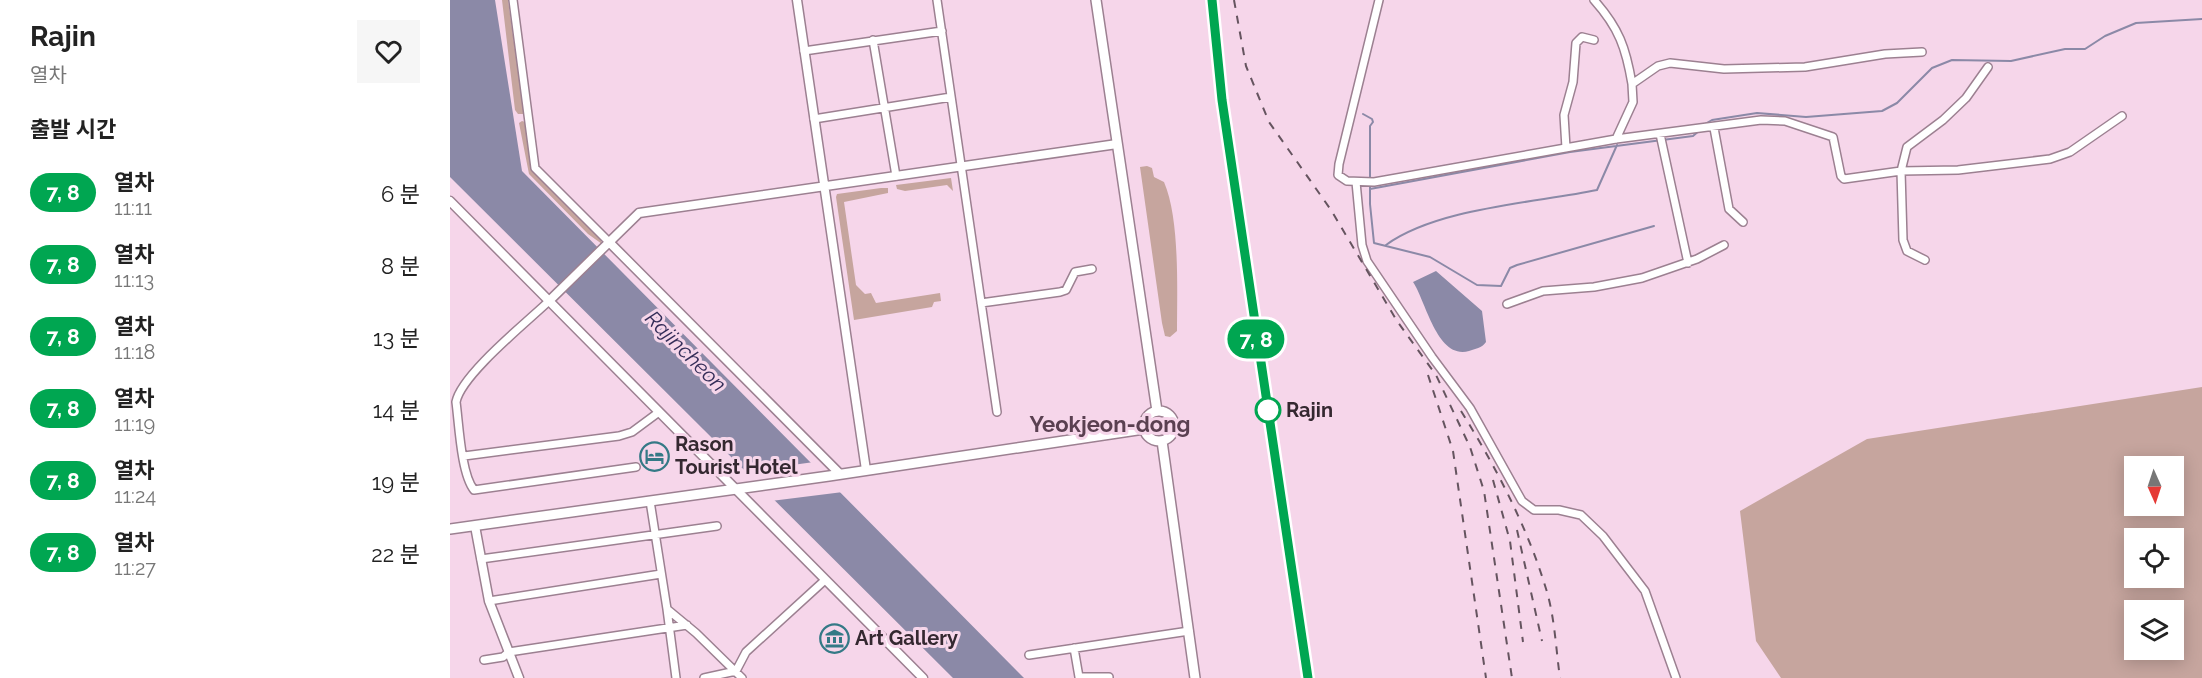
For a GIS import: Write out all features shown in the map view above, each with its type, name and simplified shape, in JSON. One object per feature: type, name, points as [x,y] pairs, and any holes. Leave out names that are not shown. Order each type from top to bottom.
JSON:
[{"type":"main road","points":[[1096,0],[1157,411]]},
{"type":"main road","points":[[1157,411],[1168,413],[1174,423],[1172,435],[1162,441],[1150,438],[1144,429],[1147,417],[1157,411]]},
{"type":"main road","points":[[450,529],[735,490],[1144,429]]},
{"type":"main road","points":[[1162,441],[1195,678]]},
{"type":"street","points":[[513,0],[535,168],[840,474]]},
{"type":"street","points":[[797,0],[866,470]]},
{"type":"street","points":[[937,0],[997,412]]},
{"type":"street","points":[[1379,0],[1339,164],[1338,175],[1347,181],[1356,183],[1428,173],[1616,139],[1714,128],[1761,120],[1785,121],[1833,138],[1841,176],[1844,178],[1901,171],[1958,170],[2049,159],[2070,152],[2122,116]]},
{"type":"street","points":[[1594,0],[1618,32],[1627,52],[1633,102],[1616,139]]},
{"type":"street","points":[[804,51],[942,31]]},
{"type":"street","points":[[1566,148],[1564,115],[1573,82],[1576,43],[1582,37],[1594,40]]},
{"type":"street","points":[[873,40],[896,176]]},
{"type":"street","points":[[1632,84],[1658,66],[1670,63],[1724,69],[1804,67],[1884,54],[1922,52]]},
{"type":"street","points":[[1925,260],[1907,251],[1902,240],[1901,171],[1911,143],[1923,137],[1966,98],[1988,67]]},
{"type":"street","points":[[814,118],[951,97]]},
{"type":"street","points":[[1714,128],[1729,209],[1743,222]]},
{"type":"street","points":[[1660,134],[1688,262]]},
{"type":"street","points":[[636,467],[474,490],[464,456],[456,402],[460,387],[639,213],[1117,144]]},
{"type":"street","points":[[1356,183],[1362,245],[1376,275],[1470,408],[1522,501],[1534,510],[1559,510],[1581,515],[1603,536],[1640,582],[1651,603],[1676,678]]},
{"type":"street","points":[[450,201],[923,678]]},
{"type":"street","points":[[1507,304],[1543,291],[1621,282],[1688,262],[1724,245]]},
{"type":"street","points":[[981,303],[1060,292],[1066,290],[1075,272],[1092,269]]},
{"type":"street","points":[[464,456],[619,436],[633,432],[659,411]]},
{"type":"street","points":[[650,501],[676,678]]},
{"type":"street","points":[[475,526],[489,600],[519,678]]},
{"type":"street","points":[[481,559],[717,526]]},
{"type":"street","points":[[489,600],[661,574]]},
{"type":"street","points":[[704,678],[736,671],[746,652],[825,580]]},
{"type":"street","points":[[667,609],[742,678]]},
{"type":"street","points":[[484,660],[503,657],[509,652],[687,626]]},
{"type":"street","points":[[1029,654],[1189,632]]},
{"type":"street","points":[[1074,648],[1079,677],[1109,677]]},
{"type":"shaded area","points":[[502,0],[508,0],[524,114],[518,114],[515,110]]},
{"type":"shaded area","points":[[525,122],[535,174],[600,238],[602,244],[588,234],[529,174],[519,123]]},
{"type":"shaded area","points":[[1140,167],[1152,168],[1154,177],[1164,182],[1173,215],[1177,276],[1177,331],[1170,337],[1165,336],[1162,323]]},
{"type":"shaded area","points":[[951,178],[953,191],[947,185],[905,191],[897,189],[896,185]]},
{"type":"shaded area","points":[[888,188],[888,193],[844,202],[856,285],[865,294],[871,293],[876,303],[940,293],[941,301],[934,302],[932,307],[854,320],[836,197],[837,194]]},
{"type":"shaded area","points":[[2202,387],[2202,678],[1781,678],[1756,641],[1740,511],[1867,439]]},
{"type":"water","name":"Rajincheon","points":[[450,0],[495,0],[522,171],[1024,678],[953,678],[450,177]]},
{"type":"water","points":[[1436,271],[1482,311],[1486,342],[1480,347],[1469,351],[1458,351],[1449,347],[1434,327],[1413,282]]},
{"type":"pier","points":[[814,462],[843,492],[771,501],[742,472]]},
{"type":"waterway","points":[[1705,124],[1712,120],[1757,113],[1806,117],[1882,111],[1897,103],[1932,68],[1952,60],[2011,61],[2065,49],[2085,49],[2105,36],[2136,23],[2202,19]]},
{"type":"waterway","points":[[1363,114],[1373,122],[1370,126],[1370,204],[1374,243],[1430,257],[1477,285],[1501,286],[1510,268],[1517,265],[1654,226]]},
{"type":"waterway","points":[[1370,189],[1570,152],[1693,136],[1700,130]]},
{"type":"waterway","points":[[1386,245],[1407,233],[1459,215],[1487,208],[1597,190],[1617,145]]},
{"type":"railway","points":[[1212,0],[1222,100],[1308,678]]},
{"type":"railway","points":[[1234,0],[1246,66],[1269,122],[1331,210],[1397,321],[1436,375],[1470,447],[1484,491],[1512,678]]},
{"type":"railway","points":[[1428,375],[1453,451],[1486,678]]},
{"type":"railway","points":[[1461,411],[1510,498],[1539,568],[1552,613],[1560,678]]},
{"type":"railway","points":[[1493,480],[1510,541],[1523,642]]},
{"type":"railway","points":[[1517,530],[1542,641]]},
{"type":"train","points":[[1212,0],[1212,22],[1222,100],[1231,148],[1257,343],[1308,678]]},
{"type":"place","name":"Rajin","points":[[1268,410]]},
{"type":"place","name":"Rason Tourist Hotel","points":[[654,456]]},
{"type":"place","name":"Art Gallery","points":[[834,638]]},
{"type":"district","name":"Yeokjeon-dong","points":[[1110,424]]}]
